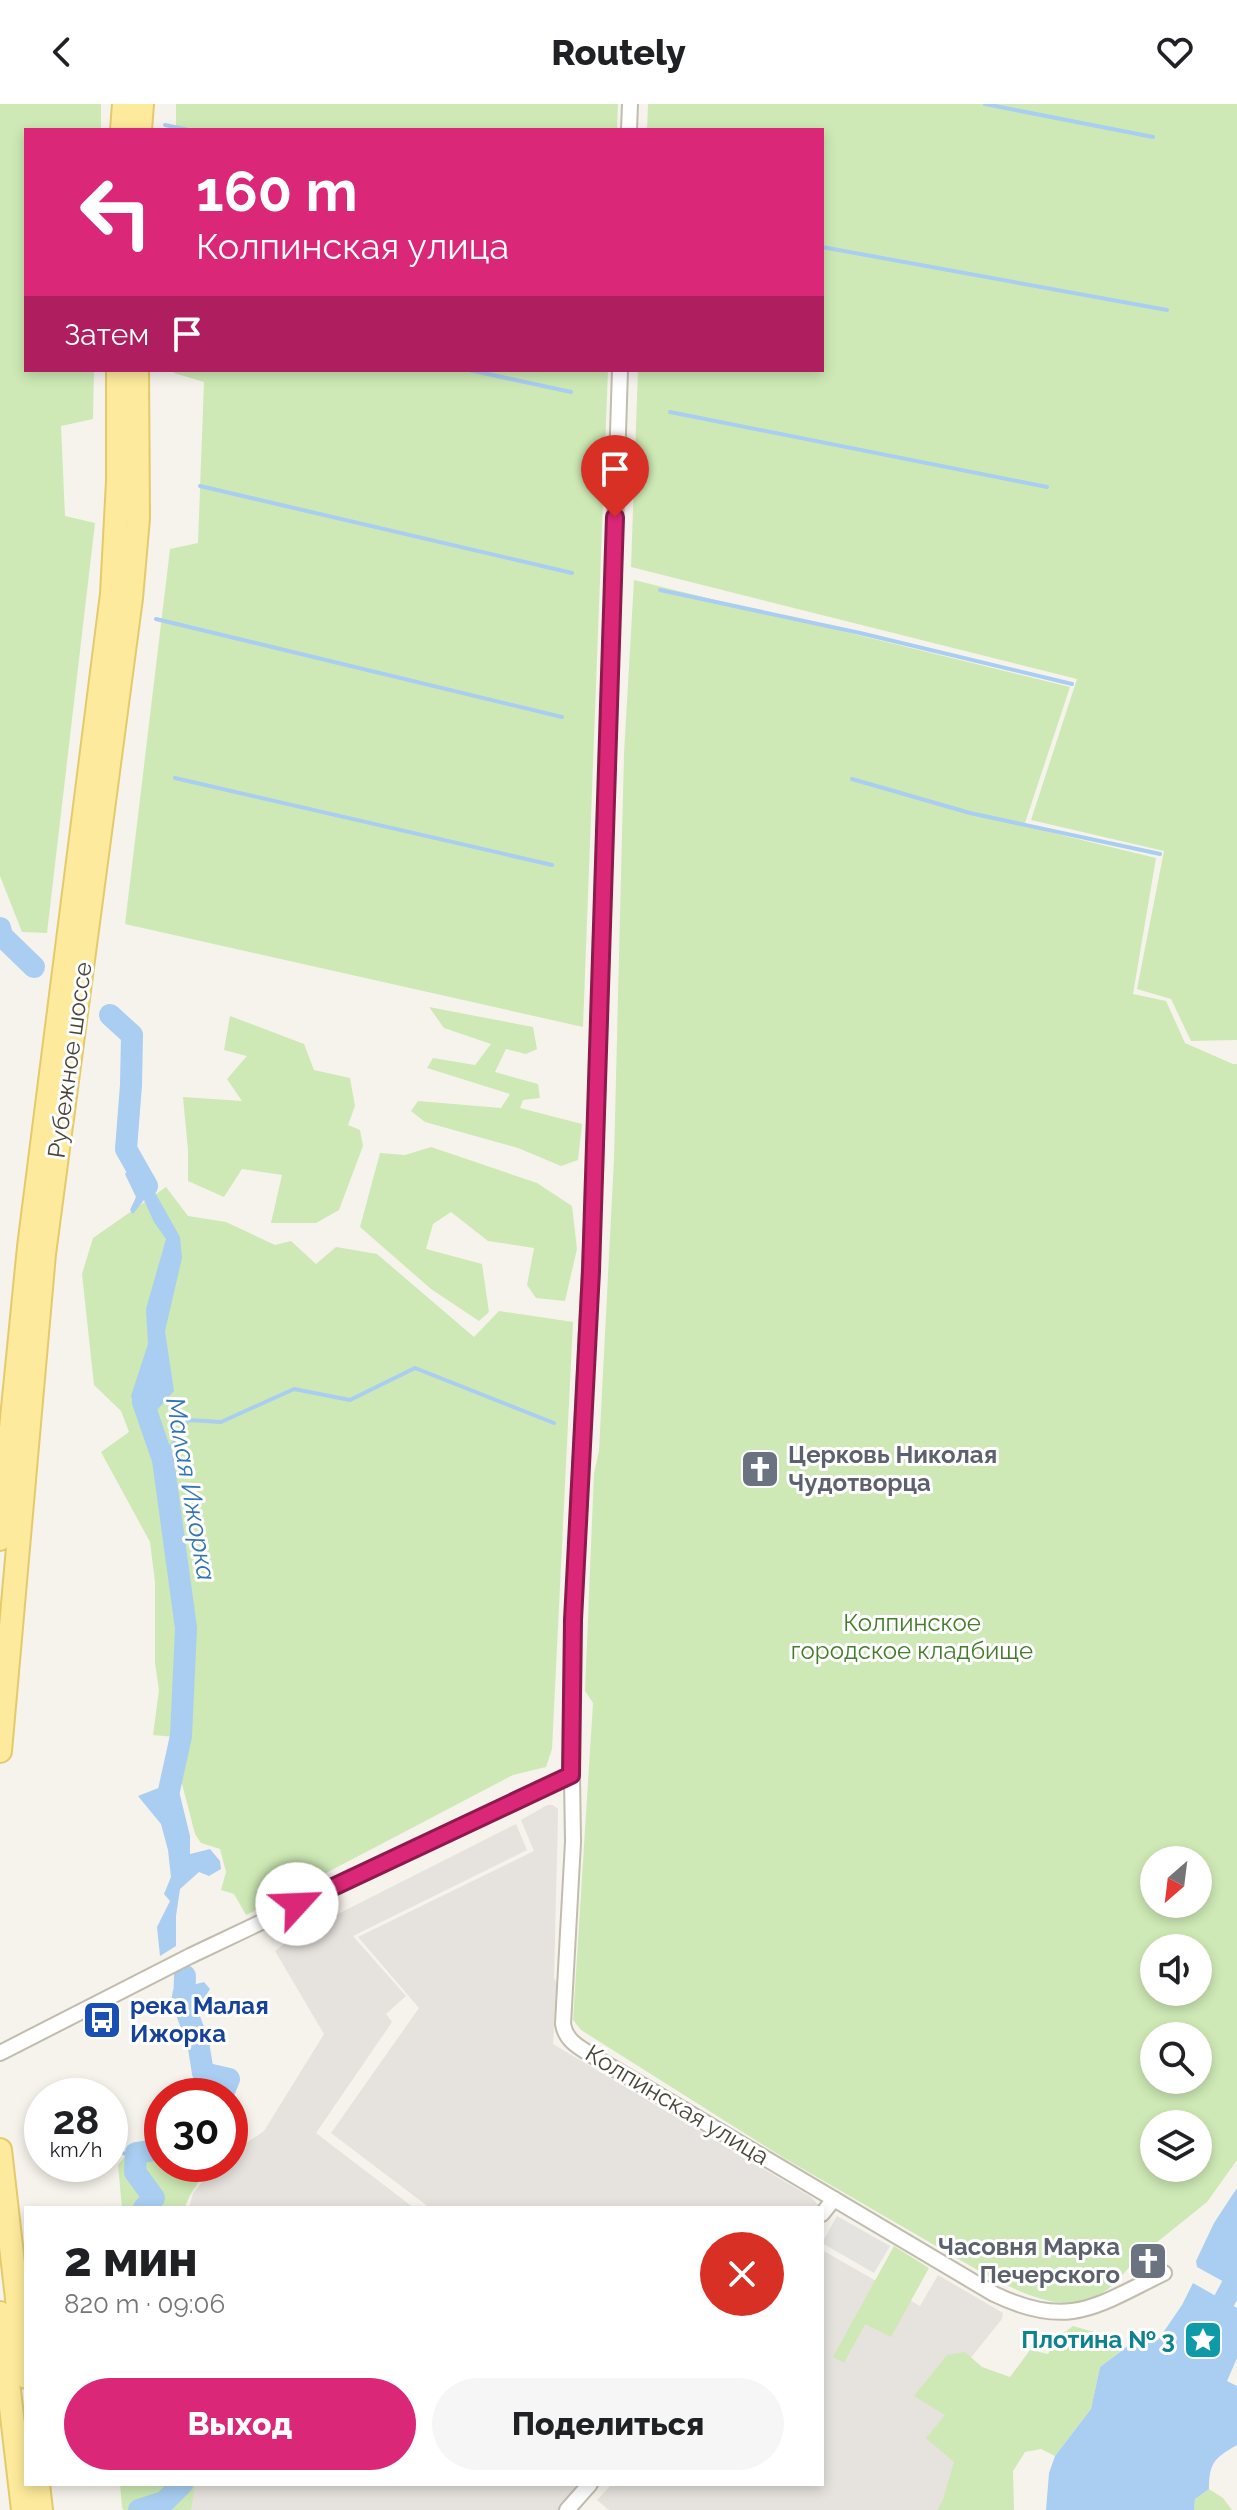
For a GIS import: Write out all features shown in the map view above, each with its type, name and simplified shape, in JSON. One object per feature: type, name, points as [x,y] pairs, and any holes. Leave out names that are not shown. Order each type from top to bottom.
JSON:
[{"type":"main road","points":[[122,128],[124,104]]},
{"type":"main road","points":[[140,128],[142,104]]},
{"type":"main road","name":"Рубежное шоссе","points":[[118,372],[128,455]]},
{"type":"main road","name":"Рубежное шоссе","points":[[0,1539],[29,1247],[128,481],[137,372]]},
{"type":"main road","name":"Рубежное шоссе","points":[[0,1751],[44,1254],[131,598],[138,518],[128,481]]},
{"type":"main road","points":[[0,2150],[24,2360]]},
{"type":"main road","points":[[0,2313],[23,2510]]},
{"type":"main road","points":[[38,2486],[41,2510]]},
{"type":"street","points":[[629,128],[630,104]]},
{"type":"street","name":"Колпинская улица","points":[[620,372],[593,1213],[573,1620],[573,1842],[565,2033],[571,2041],[598,2059],[1016,2305],[1037,2311],[1067,2313],[1093,2308],[1164,2273]]},
{"type":"street","points":[[0,2053],[162,1969],[571,1775]]},
{"type":"street","points":[[824,2212],[834,2199]]},
{"type":"street","points":[[567,2510],[588,2486]]},
{"type":"shaded area","points":[[547,1805],[558,1809],[554,1978],[557,1983],[553,2044],[811,2197],[819,2206],[427,2206],[331,2133],[419,2008],[358,1937],[534,1851],[521,1820]]},
{"type":"shaded area","points":[[516,1824],[527,1850],[353,1936],[406,1996],[386,2014],[392,2022],[316,2133],[411,2206],[190,2206],[193,2193],[202,2182],[248,2182],[248,2142],[264,2131],[324,2034],[275,1951],[306,1926],[311,1931],[328,1919]]},
{"type":"shaded area","points":[[837,2216],[890,2246],[874,2273],[824,2244]]},
{"type":"shaded area","points":[[824,2251],[920,2306],[938,2275],[1003,2313],[1002,2319],[932,2406],[945,2415],[955,2462],[937,2510],[609,2510],[597,2500],[610,2486],[824,2486]]},
{"type":"shaded area","points":[[190,2486],[598,2486],[579,2510],[187,2510]]},
{"type":"green space","points":[[0,104],[101,104],[101,128],[24,128],[24,372],[94,372],[93,419],[61,426],[65,516],[95,523],[47,933],[22,932],[0,876]]},
{"type":"green space","points":[[176,104],[618,104],[617,128],[176,128]]},
{"type":"green space","points":[[648,104],[1237,104],[1237,1040],[1191,1041],[1171,999],[1137,989],[1164,851],[1031,820],[1077,679],[631,567],[638,372],[824,372],[824,128],[647,128]]},
{"type":"green space","points":[[608,372],[583,1027],[125,924],[170,549],[198,543],[204,382],[174,373]]},
{"type":"green space","name":"Колпинское городское кладбище","points":[[634,580],[1070,687],[1024,826],[1156,858],[1133,994],[1166,1001],[1185,1043],[1237,1064],[1237,2160],[1207,2202],[1156,2243],[1150,2250],[1153,2254],[1143,2260],[1139,2257],[1098,2296],[1070,2303],[1055,2302],[1040,2299],[986,2275],[784,2158],[581,2030],[573,2020],[593,1703],[585,1691],[594,1473],[599,1451],[614,1159],[624,754]]},
{"type":"green space","points":[[429,1007],[533,1027],[537,1049],[526,1054],[506,1049],[495,1072],[538,1084],[540,1098],[523,1100],[520,1108],[582,1124],[578,1160],[561,1166],[518,1148],[425,1122],[411,1111],[418,1101],[501,1108],[510,1094],[427,1068],[433,1058],[475,1065],[491,1044],[444,1028]]},
{"type":"green space","points":[[230,1016],[304,1044],[314,1070],[350,1078],[355,1106],[348,1125],[360,1130],[363,1146],[339,1210],[316,1223],[271,1223],[282,1175],[242,1169],[224,1197],[188,1181],[183,1097],[242,1101],[227,1079],[247,1056],[224,1050]]},
{"type":"green space","points":[[431,1147],[537,1183],[572,1206],[577,1249],[565,1301],[536,1298],[527,1285],[534,1248],[488,1241],[451,1212],[433,1224],[426,1249],[482,1264],[489,1312],[479,1321],[431,1289],[360,1227],[380,1153],[405,1155]]},
{"type":"green space","points":[[166,1187],[188,1216],[226,1222],[275,1245],[291,1241],[316,1264],[336,1247],[377,1254],[474,1337],[499,1311],[573,1322],[552,1749],[546,1767],[513,1775],[246,1915],[234,1894],[221,1890],[226,1872],[220,1849],[201,1843],[195,1834],[181,1780],[187,1738],[153,1735],[159,1690],[155,1663],[155,1582],[150,1542],[101,1452],[129,1432],[121,1411],[94,1385],[82,1274],[93,1238]]},
{"type":"green space","points":[[144,2143],[144,2182],[198,2182],[186,2206],[122,2206],[120,2182],[128,2182],[128,2153],[135,2144]]},
{"type":"green space","points":[[894,2246],[929,2268],[891,2337],[865,2324],[844,2363],[833,2357]]},
{"type":"green space","points":[[1073,2326],[1105,2335],[1126,2347],[1100,2367],[1091,2409],[1055,2456],[1041,2449],[1025,2452],[1013,2471],[1014,2510],[937,2510],[954,2462],[926,2438],[945,2415],[914,2396],[947,2355],[965,2352],[982,2367],[1010,2377],[1030,2350],[1048,2354],[1058,2337]]},
{"type":"green space","points":[[120,2486],[195,2486],[191,2510],[122,2508]]},
{"type":"green space","points":[[1209,2489],[1223,2498],[1232,2510],[1194,2510],[1195,2499]]},
{"type":"water","points":[[136,1159],[180,1237],[182,1258],[165,1331],[174,1391],[157,1410],[156,1420],[142,1422],[137,1417],[131,1396],[148,1344],[146,1309],[166,1239],[144,1200],[133,1214],[130,1210],[136,1197],[125,1174]]},
{"type":"water","points":[[161,1787],[178,1787],[190,1836],[190,1854],[210,1849],[220,1861],[221,1869],[209,1876],[199,1872],[180,1889],[176,1946],[160,1956],[157,1927],[170,1901],[164,1894],[171,1877],[168,1850],[161,1824],[138,1796]]},
{"type":"water","points":[[204,1982],[210,1989],[203,1998],[174,2017],[170,2008],[173,1990]]},
{"type":"water","points":[[1237,2188],[1237,2289],[1197,2267],[1196,2261],[1214,2223]]},
{"type":"water","points":[[1193,2283],[1237,2308],[1237,2358],[1227,2381],[1237,2386],[1237,2445],[1215,2462],[1210,2473],[1209,2489],[1195,2499],[1194,2510],[1046,2510],[1049,2473],[1055,2456],[1091,2409],[1100,2367],[1145,2333],[1158,2340]]},
{"type":"waterway","points":[[985,104],[1153,137]]},
{"type":"waterway","points":[[165,125],[179,128]]},
{"type":"waterway","points":[[824,247],[1167,310]]},
{"type":"waterway","points":[[478,372],[571,392]]},
{"type":"waterway","points":[[670,412],[1047,487]]},
{"type":"waterway","points":[[200,486],[572,573]]},
{"type":"waterway","points":[[660,590],[860,633],[1072,684]]},
{"type":"waterway","points":[[156,619],[562,717]]},
{"type":"waterway","points":[[175,778],[552,865]]},
{"type":"waterway","points":[[852,779],[970,813],[1160,854]]},
{"type":"waterway","name":"Малая Ижорка","points":[[0,928],[2,936],[34,967]]},
{"type":"waterway","name":"Малая Ижорка","points":[[110,1015],[132,1035],[126,1149],[147,1186]]},
{"type":"waterway","points":[[163,1460],[188,1420],[221,1422],[294,1389],[350,1400],[415,1368],[554,1423]]},
{"type":"waterway","name":"Малая Ижорка","points":[[145,1394],[143,1402],[163,1460],[186,1628],[181,1736],[168,1795],[172,1817]]},
{"type":"waterway","name":"Малая Ижорка","points":[[185,1976],[184,2005],[198,2042],[203,2073],[225,2078]]},
{"type":"waterway","name":"Малая Ижорка","points":[[144,2152],[136,2153],[135,2172],[154,2198],[146,2206]]},
{"type":"waterway","points":[[128,2155],[136,2158]]},
{"type":"waterway","points":[[1211,2325],[1237,2277]]},
{"type":"waterway","name":"Малая Ижорка","points":[[139,2510],[164,2502],[180,2486]]},
{"type":"place","name":"Церковь Николая Чудотворца","points":[[760,1469]]},
{"type":"place","name":"река Малая Ижорка","points":[[102,2020]]},
{"type":"place","name":"Часовня Марка Печерского","points":[[1148,2261]]},
{"type":"place","name":"Плотина № 3","points":[[1203,2340]]},
{"type":"route","points":[[297,1904],[571,1775],[573,1620],[591,1271],[615,517]]}]
